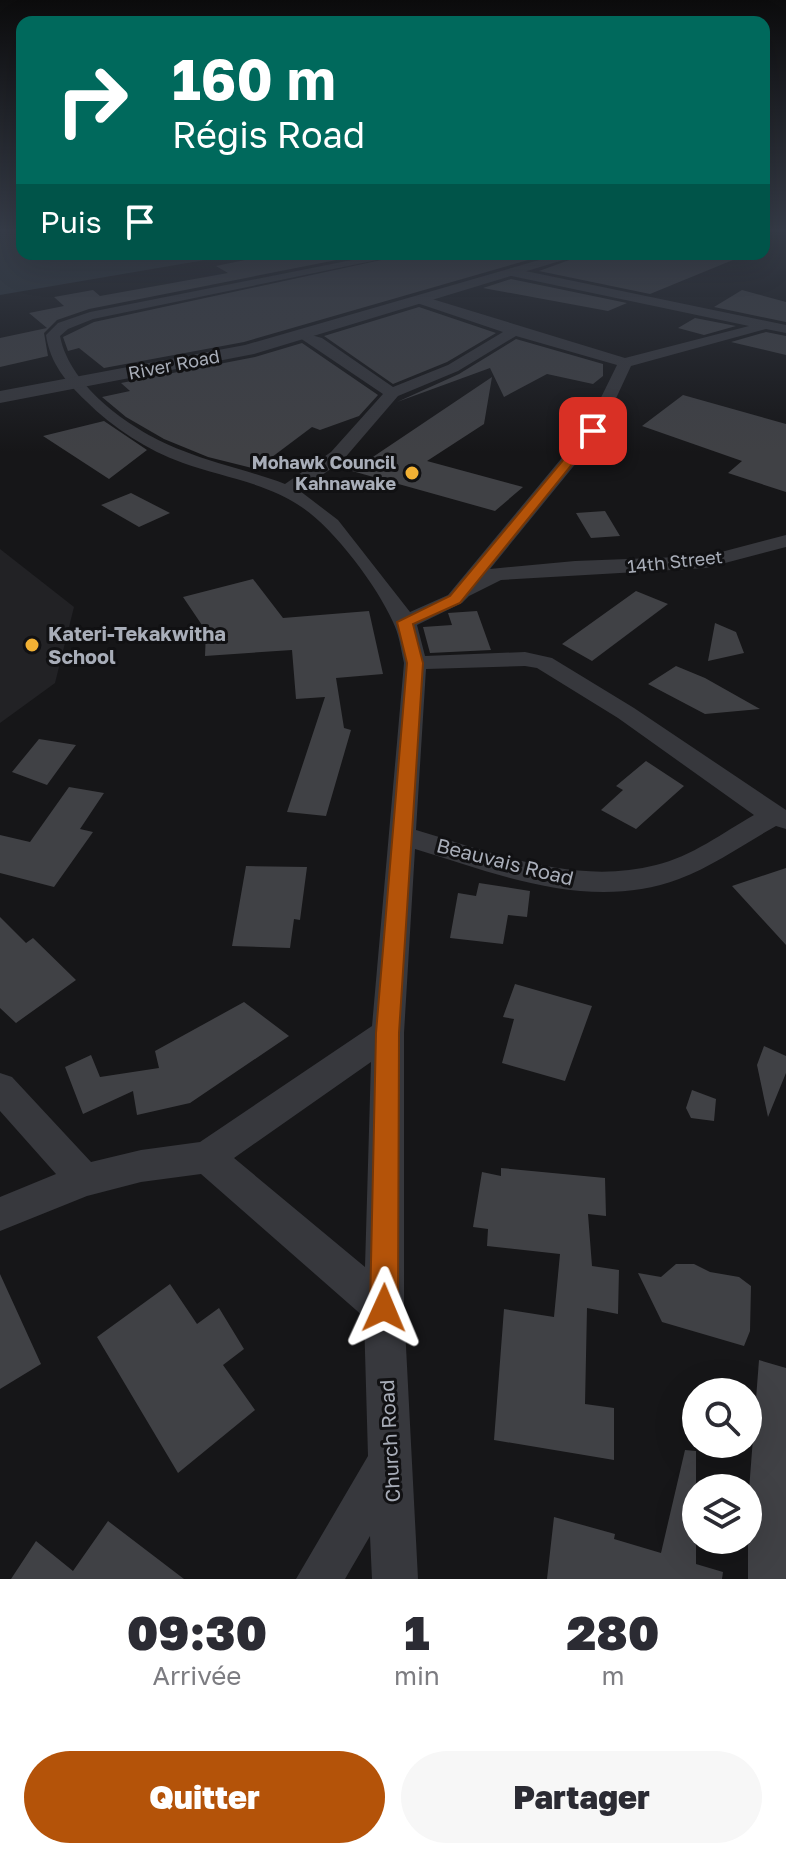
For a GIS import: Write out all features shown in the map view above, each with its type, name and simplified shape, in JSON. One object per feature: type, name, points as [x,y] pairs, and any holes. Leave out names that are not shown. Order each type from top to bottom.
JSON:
[{"type":"street","points":[[73,383],[53,343],[58,330],[77,319],[148,305]]},
{"type":"street","name":"River Road","points":[[0,397],[163,369],[305,335],[401,305]]},
{"type":"street","points":[[436,305],[625,363],[786,318]]},
{"type":"street","points":[[669,305],[786,329]]},
{"type":"street","points":[[288,491],[337,456],[392,393],[453,368],[514,331]]},
{"type":"street","points":[[305,335],[325,344],[365,378],[392,393]]},
{"type":"street","points":[[455,599],[593,431],[625,363]]},
{"type":"street","name":"Church Road","points":[[73,383],[140,435],[168,451],[288,491],[331,521],[405,622],[415,663],[388,1033],[384,1308],[395,1579]]},
{"type":"street","name":"14th Street","points":[[405,622],[455,599],[496,574],[575,567],[706,562],[786,541]]},
{"type":"street","points":[[415,663],[525,659],[544,663],[626,713],[780,818]]},
{"type":"street","name":"Beauvais Road","points":[[401,835],[532,873],[597,883],[660,875],[780,818]]},
{"type":"street","points":[[0,1214],[84,1180],[141,1166],[207,1157],[388,1033]]},
{"type":"street","points":[[0,1087],[84,1180]]},
{"type":"street","points":[[207,1157],[384,1308]]},
{"type":"street","points":[[319,1579],[391,1458]]},
{"type":"shaded area","name":"Kateri-Tekakwitha School","points":[[0,549],[74,607],[55,683],[0,723]]},
{"type":"building","points":[[111,305],[57,320],[44,333],[48,356],[0,367],[0,338],[47,328],[29,313],[64,306]]},
{"type":"building","points":[[174,305],[373,305],[244,342],[104,368],[79,348],[68,351],[63,337],[94,322]]},
{"type":"building","points":[[574,305],[623,305],[608,311]]},
{"type":"building","points":[[786,305],[786,322],[714,307]]},
{"type":"building","points":[[419,307],[496,333],[447,362],[393,384],[324,336]]},
{"type":"building","points":[[695,318],[736,326],[704,335],[678,328]]},
{"type":"building","points":[[766,332],[786,336],[786,355],[731,342]]},
{"type":"building","points":[[516,339],[603,364],[603,376],[593,384],[547,374],[504,397],[490,368],[397,402],[459,374]]},
{"type":"building","points":[[302,343],[378,395],[359,416],[320,430],[312,427],[256,469],[208,457],[164,439],[126,417],[102,397],[130,391],[121,383],[255,357]]},
{"type":"building","points":[[492,377],[484,424],[427,461],[523,487],[495,511],[352,471]]},
{"type":"building","points":[[683,395],[786,424],[786,492],[728,473],[742,461],[642,426]]},
{"type":"building","points":[[104,421],[147,450],[109,479],[43,436]]},
{"type":"building","points":[[131,493],[170,513],[139,527],[101,505]]},
{"type":"building","points":[[605,511],[620,536],[591,538],[576,513]]},
{"type":"building","points":[[253,579],[283,618],[369,611],[383,674],[336,678],[344,728],[351,730],[326,816],[287,812],[325,697],[296,699],[292,650],[205,656],[206,631],[183,597]]},
{"type":"building","points":[[636,591],[668,604],[592,661],[562,644]]},
{"type":"building","points":[[477,611],[491,650],[430,653],[423,627],[452,625],[448,613]]},
{"type":"building","points":[[715,623],[736,632],[744,653],[708,661]]},
{"type":"building","points":[[676,666],[705,678],[760,709],[705,714],[648,684]]},
{"type":"building","points":[[39,739],[76,745],[47,785],[12,772]]},
{"type":"building","points":[[646,761],[684,786],[636,829],[601,810],[623,790],[616,786]]},
{"type":"building","points":[[69,787],[104,793],[80,829],[93,832],[54,887],[0,873],[0,835],[30,842]]},
{"type":"building","points":[[246,866],[307,867],[300,920],[294,919],[290,948],[232,946]]},
{"type":"building","points":[[786,868],[786,945],[732,886]]},
{"type":"building","points":[[479,883],[530,891],[527,917],[508,915],[503,944],[450,938],[458,893],[476,896]]},
{"type":"building","points":[[0,917],[26,943],[33,938],[76,980],[16,1023],[0,1008]]},
{"type":"building","points":[[515,984],[592,1006],[565,1081],[502,1063],[514,1019],[503,1017]]},
{"type":"building","points":[[244,1002],[289,1036],[190,1103],[137,1115],[133,1091],[83,1114],[65,1067],[91,1055],[100,1077],[159,1068],[155,1051]]},
{"type":"building","points":[[764,1046],[786,1056],[786,1073],[768,1117],[757,1065]]},
{"type":"building","points":[[692,1090],[716,1099],[714,1121],[691,1118],[686,1108]]},
{"type":"building","points":[[501,1168],[605,1178],[606,1216],[588,1214],[592,1266],[619,1270],[618,1314],[587,1308],[585,1404],[614,1408],[614,1460],[494,1440],[504,1309],[554,1317],[560,1254],[487,1246],[488,1229],[473,1227],[482,1172],[501,1176]]},
{"type":"building","points":[[676,1264],[694,1264],[710,1272],[739,1277],[751,1286],[750,1331],[744,1346],[662,1322],[638,1273],[661,1277]]},
{"type":"building","points":[[0,1274],[41,1364],[0,1389]]},
{"type":"building","points":[[170,1284],[197,1324],[219,1308],[244,1349],[223,1365],[255,1410],[178,1473],[97,1337]]},
{"type":"building","points":[[759,1360],[786,1368],[786,1579],[748,1579],[748,1554],[762,1554],[762,1474],[750,1474],[751,1458],[762,1458],[762,1378],[758,1378]]},
{"type":"building","points":[[683,1458],[696,1458],[696,1474],[682,1474],[682,1554],[696,1554],[696,1564],[723,1572],[722,1579],[547,1579],[554,1517],[615,1534],[614,1539],[661,1553]]},
{"type":"building","points":[[108,1521],[184,1579],[11,1579],[36,1541],[73,1571]]},
{"type":"place","name":"Mohawk Council Kahnawake","points":[[412,473]]},
{"type":"place","name":"Kateri-Tekakwitha School","points":[[32,645]]},
{"type":"route","points":[[384,1308],[388,1033],[415,663],[405,622],[455,599],[564,462],[593,431]]}]
